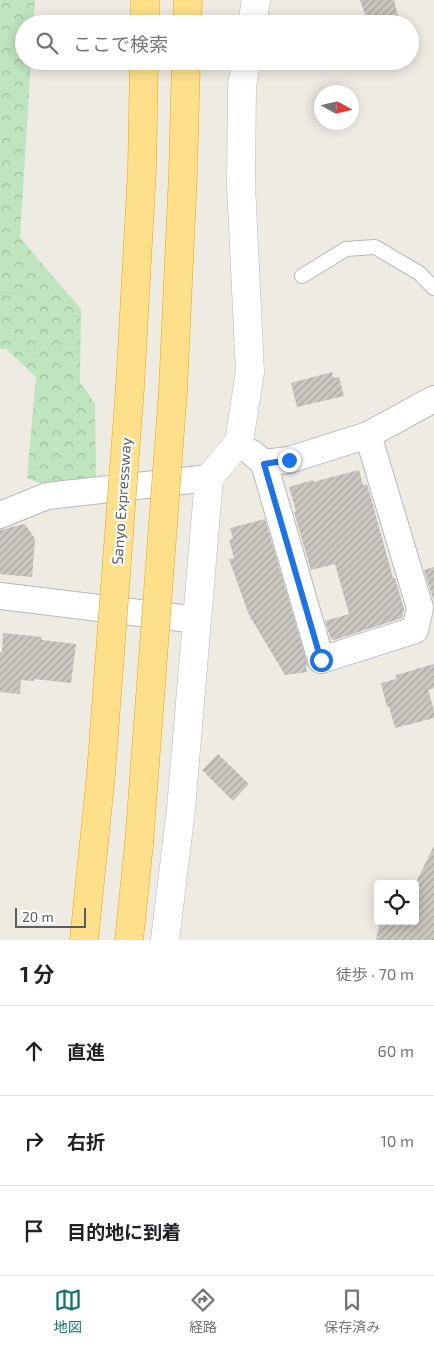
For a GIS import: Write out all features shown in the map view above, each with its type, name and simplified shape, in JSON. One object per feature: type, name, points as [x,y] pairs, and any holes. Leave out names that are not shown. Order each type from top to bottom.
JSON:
[{"type":"highway","points":[[145,0],[145,15]]},
{"type":"highway","points":[[187,15],[188,0]]},
{"type":"highway","name":"Sanyo Expressway","points":[[84,940],[101,774],[130,387],[142,170],[144,70]]},
{"type":"highway","points":[[130,940],[173,392],[184,173],[186,70]]},
{"type":"street","points":[[254,15],[256,0]]},
{"type":"street","points":[[165,940],[181,809],[209,478],[239,442],[250,372],[241,184],[242,86],[245,70]]},
{"type":"street","points":[[264,464],[289,460],[368,435],[434,400]]},
{"type":"street","points":[[239,442],[264,464],[321,660],[415,630],[420,608],[368,435]]},
{"type":"street","points":[[0,515],[47,496],[209,478]]},
{"type":"street","points":[[0,596],[197,620]]},
{"type":"lane","points":[[302,276],[346,249],[375,247],[419,273],[434,288]]},
{"type":"green space","points":[[0,0],[35,0],[34,15],[15,15],[15,70],[30,70],[20,238],[81,309],[80,382],[95,404],[96,483],[63,492],[27,478],[36,377],[6,349],[0,349]]},
{"type":"building","points":[[360,0],[394,0],[398,15],[365,15]]},
{"type":"building","points":[[332,372],[333,378],[339,377],[344,396],[297,407],[291,383]]},
{"type":"building","points":[[359,470],[363,485],[367,484],[393,578],[395,578],[404,609],[402,618],[334,640],[331,639],[325,621],[349,614],[335,564],[311,570],[294,512],[296,511],[289,487]]},
{"type":"building","points":[[265,519],[308,666],[306,667],[307,672],[285,675],[249,615],[229,559],[234,558],[229,540],[233,539],[230,528]]},
{"type":"building","points":[[25,524],[35,539],[32,577],[0,574],[0,530]]},
{"type":"building","points":[[434,567],[434,602],[424,570]]},
{"type":"building","points":[[3,633],[42,637],[42,640],[76,644],[71,683],[34,679],[34,681],[21,680],[20,694],[0,692],[0,652],[2,653]]},
{"type":"building","points":[[434,664],[434,688],[428,690],[434,710],[434,718],[395,728],[381,683],[396,679],[396,675]]},
{"type":"building","points":[[218,754],[249,784],[233,801],[202,770]]},
{"type":"building","points":[[434,846],[434,940],[376,940],[379,925],[419,925],[419,880],[417,880]]},
{"type":"route","points":[[289,460],[264,464],[321,660]]}]
